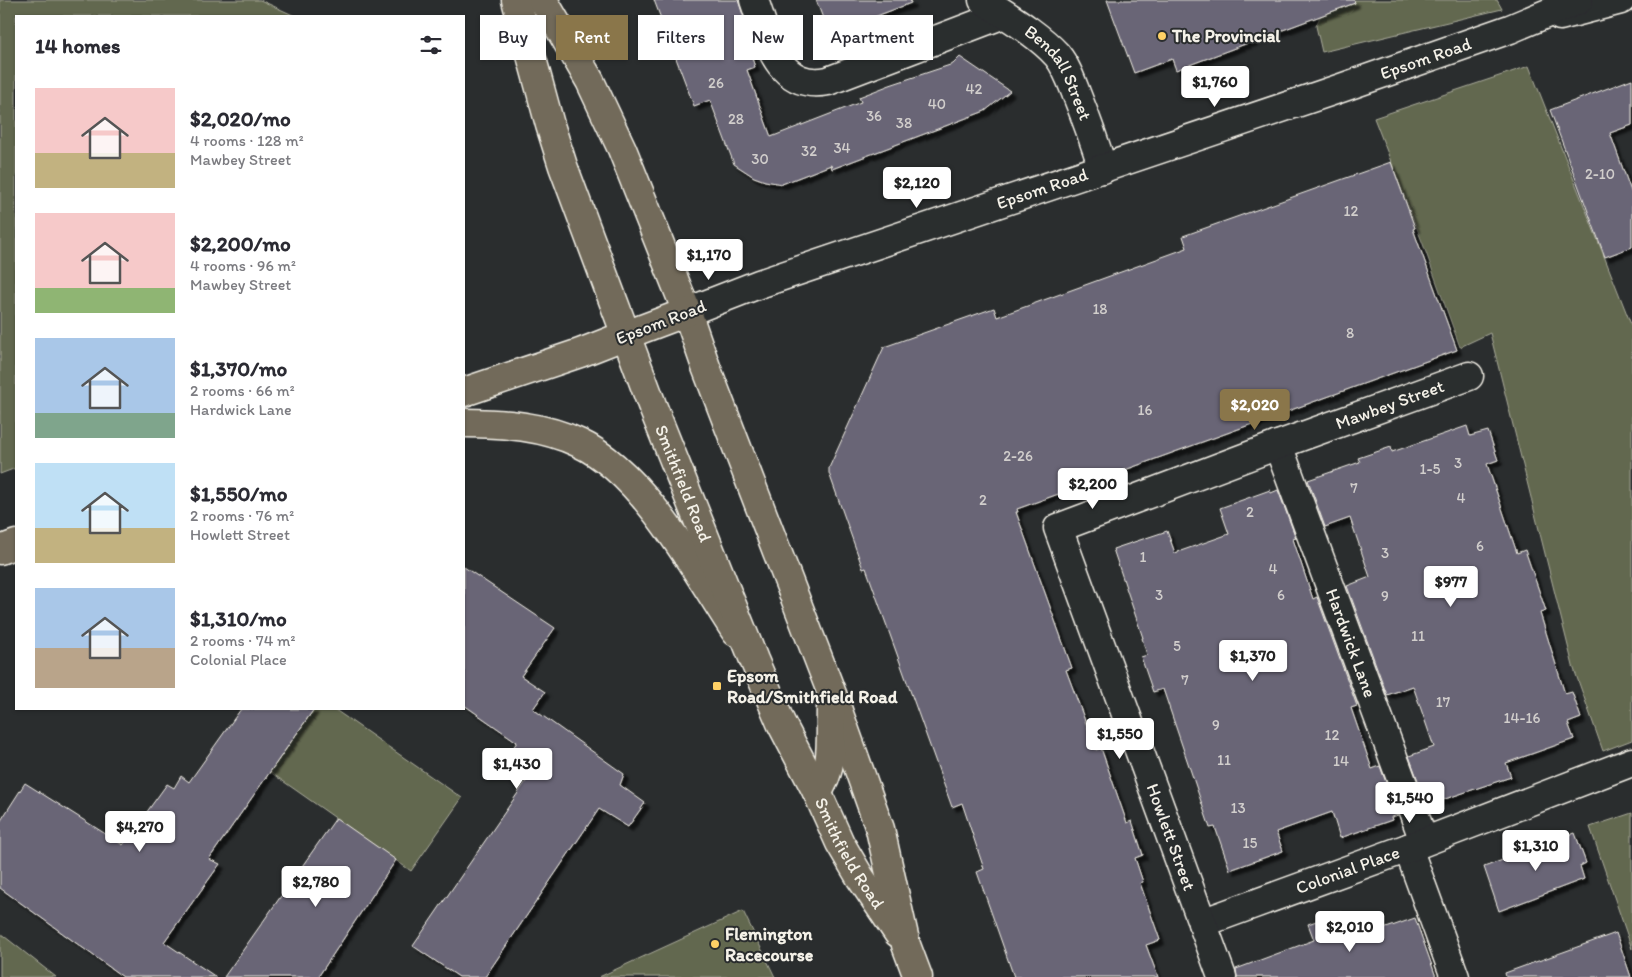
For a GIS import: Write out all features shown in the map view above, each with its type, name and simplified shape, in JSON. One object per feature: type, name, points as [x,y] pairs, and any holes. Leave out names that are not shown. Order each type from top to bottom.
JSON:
[{"type":"main road","name":"Smithfield Road","points":[[516,0],[550,126],[652,405],[754,660],[781,723],[817,792],[848,858],[906,945]]},
{"type":"main road","name":"Smithfield Road","points":[[543,0],[607,114],[687,312],[706,367],[832,694],[880,829],[906,945],[918,977]]},
{"type":"main road","name":"Epsom Road","points":[[465,392],[580,353],[687,312]]},
{"type":"main road","points":[[465,423],[514,425],[535,429],[578,442],[602,457],[631,483],[661,518],[754,660]]},
{"type":"main road","points":[[0,550],[15,544]]},
{"type":"main road","points":[[817,792],[825,777],[829,763],[832,694]]},
{"type":"street","points":[[754,0],[780,65],[800,80],[813,82],[828,81],[994,7]]},
{"type":"street","name":"Epsom Road","points":[[687,312],[759,284],[1341,88],[1510,29],[1579,0]]},
{"type":"street","name":"Epsom Road","points":[[1510,29],[1621,0]]},
{"type":"street","name":"Bendall Street","points":[[994,7],[1038,38],[1061,60],[1069,75],[1091,131],[1103,168]]},
{"type":"street","name":"Mawbey Street","points":[[1058,528],[1278,445],[1469,376]]},
{"type":"street","name":"Hardwick Lane","points":[[1278,445],[1416,844],[1455,977]]},
{"type":"street","name":"Howlett Street","points":[[1058,528],[1222,977]]},
{"type":"street","name":"Colonial Place","points":[[1202,923],[1632,762]]},
{"type":"green space","points":[[0,0],[260,0],[293,15],[15,15],[15,468],[0,474]]},
{"type":"green space","points":[[1327,0],[1497,0],[1502,9],[1322,52],[1316,26]]},
{"type":"green space","points":[[1529,66],[1632,327],[1632,740],[1603,751],[1573,666],[1490,333],[1460,347],[1423,244],[1374,118]]},
{"type":"green space","points":[[313,710],[335,710],[462,798],[411,871],[270,772]]},
{"type":"green space","points":[[1632,813],[1632,949],[1590,827]]},
{"type":"green space","name":"Flemington Racecourse","points":[[743,911],[775,977],[599,977]]},
{"type":"green space","points":[[0,933],[56,977],[0,977]]},
{"type":"building","points":[[654,0],[738,0],[743,15],[734,15],[734,60],[753,60],[755,67],[747,70],[771,137],[861,102],[859,97],[953,64],[960,57],[1010,91],[985,111],[832,169],[831,165],[782,184],[765,181],[754,177],[734,164],[710,100],[694,106],[677,60],[724,60],[724,15],[660,15]]},
{"type":"building","points":[[816,0],[910,0],[911,3],[879,15],[822,15]]},
{"type":"building","name":"The Provincial","points":[[1107,0],[1354,0],[1355,3],[1176,70],[1172,59],[1134,73]]},
{"type":"building","points":[[1632,79],[1632,125],[1610,133],[1632,194],[1632,247],[1605,257],[1550,110]]},
{"type":"building","points":[[1391,162],[1457,350],[1017,509],[1018,512],[1016,512],[1072,668],[1066,670],[1096,750],[1101,748],[1127,823],[1132,821],[1143,855],[1135,858],[1143,882],[1140,883],[1160,940],[1146,945],[1158,977],[1014,977],[977,872],[984,869],[962,803],[952,807],[866,568],[863,569],[829,473],[829,468],[884,347],[994,308],[997,317],[1187,248],[1183,236]]},
{"type":"building","points":[[1467,426],[1470,436],[1488,431],[1498,460],[1487,464],[1517,553],[1525,550],[1546,611],[1540,613],[1565,694],[1572,692],[1581,718],[1568,723],[1574,739],[1506,763],[1511,777],[1427,805],[1409,756],[1434,747],[1413,686],[1387,695],[1347,586],[1370,577],[1350,518],[1325,527],[1308,480],[1360,462],[1358,458],[1391,447],[1392,452]]},
{"type":"building","points":[[1270,490],[1271,493],[1278,490],[1296,538],[1293,539],[1313,599],[1317,597],[1357,706],[1351,708],[1372,769],[1380,766],[1398,815],[1391,817],[1392,820],[1340,838],[1332,812],[1276,832],[1283,851],[1230,870],[1215,827],[1210,828],[1163,689],[1153,692],[1141,657],[1147,655],[1143,638],[1113,549],[1167,531],[1175,553],[1229,534],[1220,508]]},
{"type":"building","points":[[465,568],[555,628],[521,676],[545,692],[533,709],[624,774],[620,785],[645,803],[628,827],[599,809],[485,977],[459,977],[413,946],[533,771],[509,754],[517,742],[465,706]]},
{"type":"building","points":[[240,710],[313,710],[209,859],[220,864],[164,942],[216,977],[123,977],[0,888],[0,822],[25,783],[123,845],[167,784],[174,788],[181,776],[189,782]]},
{"type":"building","points":[[336,818],[396,860],[318,977],[224,977]]},
{"type":"building","points":[[1575,833],[1586,863],[1580,866],[1584,879],[1499,911],[1484,867]]},
{"type":"building","points":[[1342,912],[1348,928],[1365,922],[1369,934],[1415,918],[1436,977],[1237,977],[1236,969],[1314,940],[1308,924]]},
{"type":"building","points":[[1616,933],[1631,977],[1506,977],[1505,973]]},
{"type":"place","name":"The Provincial","points":[[1162,36]]},
{"type":"place","name":"Epsom Road/Smithfield Road","points":[[717,686]]},
{"type":"place","name":"Flemington Racecourse","points":[[715,944]]}]
